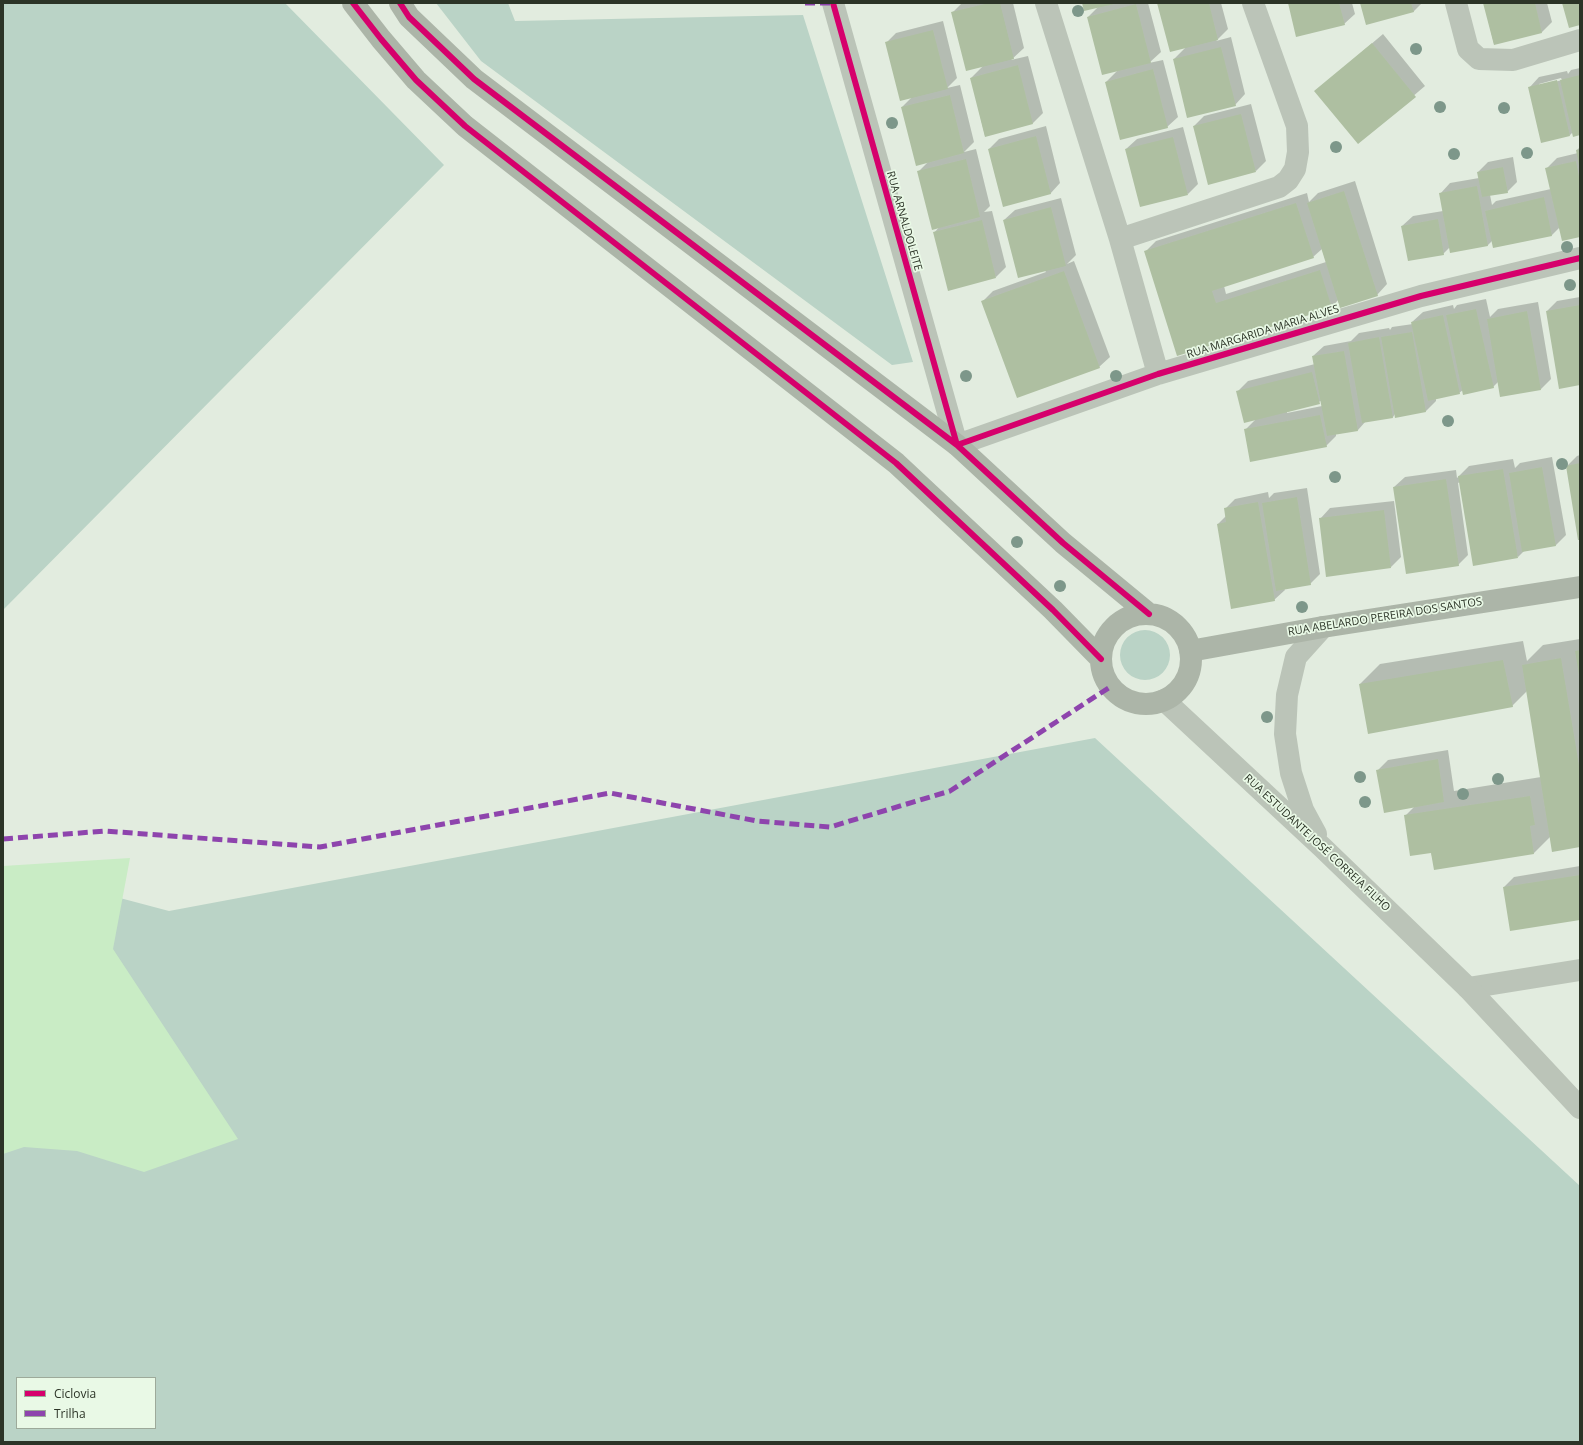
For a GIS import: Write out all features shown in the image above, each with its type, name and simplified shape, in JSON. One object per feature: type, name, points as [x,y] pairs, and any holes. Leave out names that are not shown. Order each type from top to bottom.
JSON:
[{"type":"main road","points":[[353,3],[381,40],[416,80],[465,126],[896,463],[1053,610],[1101,659]]},
{"type":"main road","points":[[400,3],[409,17],[474,79],[957,445],[1063,544],[1149,614]]},
{"type":"main road","name":"RUA ABELARDO PEREIRA DOS SANTOS","points":[[1190,650],[1322,627],[1580,586]]},
{"type":"main road","points":[[1149,614],[1163,617],[1176,625],[1185,637],[1190,650],[1190,666],[1186,680],[1177,692],[1164,700],[1150,704],[1135,703],[1122,697],[1110,687],[1104,674],[1101,659],[1103,645],[1110,632],[1121,621],[1134,615],[1149,614]]},
{"type":"street","name":"RUA ARNALDOLEITE","points":[[833,3],[957,445]]},
{"type":"street","points":[[1046,3],[1120,240],[1158,374]]},
{"type":"street","points":[[1120,240],[1278,187],[1288,180],[1295,169],[1298,152],[1297,126],[1253,3]]},
{"type":"street","points":[[1456,3],[1468,49],[1479,59],[1513,60],[1580,40]]},
{"type":"street","name":"RUA MARGARIDA MARIA ALVES","points":[[957,445],[1158,374],[1421,296],[1580,258]]},
{"type":"street","points":[[1322,627],[1296,657],[1287,695],[1285,734],[1290,773],[1303,810],[1323,848]]},
{"type":"street","name":"RUA ESTUDANTE JOSÉ CORREIA FILHO","points":[[1164,700],[1323,848],[1468,988],[1580,1108]]},
{"type":"street","points":[[1468,988],[1580,970]]},
{"type":"shaded area","points":[[3,3],[285,3],[444,165],[3,610]]},
{"type":"shaded area","points":[[436,3],[508,3],[515,21],[803,15],[913,362],[892,365],[481,61]]},
{"type":"shaded area","points":[[1140,630],[1150,630],[1163,637],[1170,650],[1170,660],[1163,673],[1150,680],[1140,680],[1131,676],[1124,669],[1120,660],[1120,650],[1124,641],[1131,634]]},
{"type":"shaded area","points":[[1095,738],[1580,1186],[1580,1442],[3,1442],[3,867],[169,911]]},
{"type":"sand","points":[[130,858],[113,949],[238,1139],[144,1172],[77,1151],[24,1147],[3,1154],[3,866]]},
{"type":"building","points":[[989,3],[1000,3],[1014,59],[966,71],[951,12]]},
{"type":"building","points":[[1082,3],[1114,3],[1114,4],[1084,11]]},
{"type":"building","points":[[1157,3],[1209,3],[1218,40],[1170,52]]},
{"type":"building","points":[[1288,3],[1339,3],[1345,25],[1296,37]]},
{"type":"building","points":[[1360,3],[1411,3],[1414,12],[1366,25]]},
{"type":"building","points":[[1483,3],[1535,3],[1542,33],[1494,45]]},
{"type":"building","points":[[1562,3],[1580,3],[1580,25],[1569,28]]},
{"type":"building","points":[[1136,4],[1151,63],[1102,75],[1087,17]]},
{"type":"building","points":[[933,30],[948,89],[900,101],[885,42]]},
{"type":"building","points":[[1372,43],[1416,97],[1358,144],[1314,91]]},
{"type":"building","points":[[1221,47],[1236,106],[1187,118],[1173,59]]},
{"type":"building","points":[[1018,65],[1033,124],[985,137],[970,78]]},
{"type":"building","points":[[1153,69],[1168,128],[1120,140],[1105,82]]},
{"type":"building","points":[[1580,75],[1580,135],[1573,137],[1560,80]]},
{"type":"building","points":[[1557,80],[1570,136],[1541,143],[1528,87]]},
{"type":"building","points":[[950,95],[964,153],[916,166],[901,107]]},
{"type":"building","points":[[1241,114],[1256,172],[1208,185],[1193,126]]},
{"type":"building","points":[[1036,136],[1051,194],[1003,207],[988,149]]},
{"type":"building","points":[[1173,137],[1188,195],[1140,207],[1125,149]]},
{"type":"building","points":[[1580,149],[1580,166],[1579,166],[1576,150]]},
{"type":"building","points":[[966,159],[980,217],[932,230],[917,171]]},
{"type":"building","points":[[1576,161],[1580,181],[1580,237],[1562,241],[1545,168]]},
{"type":"building","points":[[1503,167],[1508,193],[1482,197],[1477,172]]},
{"type":"building","points":[[1477,186],[1488,246],[1450,253],[1439,193]]},
{"type":"building","points":[[1344,191],[1378,296],[1340,308],[1307,203]]},
{"type":"building","points":[[1544,197],[1552,236],[1493,248],[1485,211]]},
{"type":"building","points":[[1296,203],[1314,258],[1212,291],[1216,303],[1320,270],[1332,308],[1177,356],[1144,251]]},
{"type":"building","points":[[1051,207],[1066,266],[1018,278],[1003,220]]},
{"type":"building","points":[[1438,219],[1444,255],[1408,261],[1401,226]]},
{"type":"building","points":[[982,220],[996,278],[948,291],[933,232]]},
{"type":"building","points":[[1064,271],[1100,368],[1017,398],[981,301]]},
{"type":"building","points":[[1580,305],[1580,385],[1559,389],[1546,311]]},
{"type":"building","points":[[1476,309],[1494,388],[1463,395],[1446,315]]},
{"type":"building","points":[[1527,311],[1541,390],[1500,397],[1487,319]]},
{"type":"building","points":[[1443,315],[1460,394],[1428,401],[1411,322]]},
{"type":"building","points":[[1412,332],[1426,412],[1395,418],[1381,337]]},
{"type":"building","points":[[1379,337],[1393,418],[1362,423],[1348,343]]},
{"type":"building","points":[[1344,351],[1358,431],[1327,436],[1312,356]]},
{"type":"building","points":[[1312,372],[1320,404],[1244,423],[1236,391]]},
{"type":"building","points":[[1320,415],[1327,447],[1250,462],[1244,429]]},
{"type":"building","points":[[1580,463],[1580,540],[1578,540],[1566,466]]},
{"type":"building","points":[[1542,467],[1556,546],[1522,552],[1509,473]]},
{"type":"building","points":[[1503,469],[1518,558],[1473,566],[1458,476]]},
{"type":"building","points":[[1446,479],[1459,566],[1406,574],[1393,487]]},
{"type":"building","points":[[1297,497],[1311,585],[1276,591],[1262,503]]},
{"type":"building","points":[[1258,502],[1275,601],[1231,609],[1217,524],[1226,522],[1224,508]]},
{"type":"building","points":[[1384,510],[1391,568],[1326,577],[1319,518]]},
{"type":"building","points":[[1580,650],[1580,675],[1579,675],[1575,651]]},
{"type":"building","points":[[1561,658],[1580,771],[1580,847],[1552,852],[1522,665]]},
{"type":"building","points":[[1503,660],[1513,707],[1368,734],[1359,684]]},
{"type":"building","points":[[1438,759],[1444,802],[1384,813],[1376,770]]},
{"type":"building","points":[[1530,796],[1535,825],[1530,826],[1534,854],[1434,870],[1431,853],[1410,856],[1404,815]]},
{"type":"building","points":[[1580,875],[1580,920],[1510,931],[1503,887]]},
{"type":"marked path","points":[[805,3],[833,3]]},
{"type":"marked path","points":[[3,839],[105,831],[320,847],[610,793],[757,821],[830,827],[950,791],[1110,687]]},
{"type":"cycle path","points":[[353,3],[416,80],[465,126],[896,463],[1053,610],[1101,659]]},
{"type":"cycle path","points":[[400,3],[409,17],[474,79],[957,445],[1063,543],[1149,614]]},
{"type":"cycle path","points":[[833,3],[957,445],[1158,374],[1421,296],[1580,258]]}]
